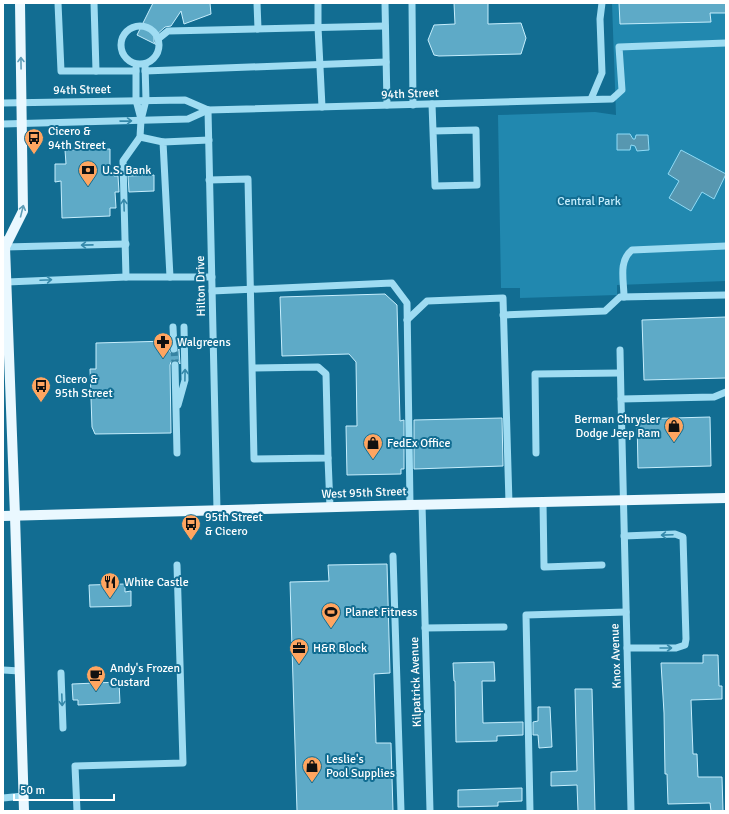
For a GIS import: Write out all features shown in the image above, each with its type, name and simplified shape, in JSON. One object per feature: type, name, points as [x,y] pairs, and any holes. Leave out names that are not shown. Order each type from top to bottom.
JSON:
[{"type":"main road","points":[[20,3],[23,212],[4,244],[7,282],[6,348],[15,516],[24,811]]},
{"type":"main road","name":"West 95th Street","points":[[3,516],[422,504],[726,498]]},
{"type":"street","points":[[58,3],[61,71],[96,71],[136,67],[386,62]]},
{"type":"street","points":[[94,3],[96,71]]},
{"type":"street","points":[[257,3],[258,29]]},
{"type":"street","points":[[318,3],[322,107]]},
{"type":"street","points":[[384,3],[387,105]]},
{"type":"street","points":[[412,3],[413,105]]},
{"type":"street","points":[[591,99],[602,73],[600,19],[602,3]]},
{"type":"street","points":[[126,277],[123,161],[140,137],[141,120],[146,100],[145,67],[155,57],[158,51],[158,39],[151,30],[146,27],[134,26],[124,33],[120,45],[121,51],[136,67],[136,100],[141,120]]},
{"type":"street","points":[[158,39],[168,31],[385,26]]},
{"type":"street","name":"94th Street","points":[[3,124],[188,119],[208,110],[612,99],[622,90],[619,47],[726,43]]},
{"type":"street","name":"94th Street","points":[[3,103],[185,100],[208,110]]},
{"type":"street","points":[[432,104],[435,186],[477,185],[476,130],[433,131]]},
{"type":"street","name":"Hilton Drive","points":[[208,110],[217,510]]},
{"type":"street","points":[[140,137],[163,142],[208,140]]},
{"type":"street","points":[[163,142],[170,277]]},
{"type":"street","points":[[209,180],[248,179],[254,459],[328,458]]},
{"type":"street","points":[[4,244],[126,244]]},
{"type":"street","points":[[624,297],[623,264],[626,255],[632,250],[726,246]]},
{"type":"street","points":[[7,282],[126,277],[212,277]]},
{"type":"street","points":[[212,291],[392,283],[407,302],[410,505]]},
{"type":"street","points":[[503,314],[605,310],[620,297],[726,295]]},
{"type":"street","points":[[407,320],[427,301],[503,298],[509,503]]},
{"type":"street","points":[[173,326],[174,349]]},
{"type":"street","points":[[176,413],[185,380],[184,326]]},
{"type":"street","name":"Knox Avenue","points":[[620,350],[631,811]]},
{"type":"street","points":[[175,365],[177,453]]},
{"type":"street","points":[[253,368],[318,367],[326,374],[330,507]]},
{"type":"street","points":[[536,453],[535,374],[620,373]]},
{"type":"street","points":[[621,399],[714,397],[726,392]]},
{"type":"street","points":[[543,502],[544,567],[602,565]]},
{"type":"street","name":"Kilpatrick Avenue","points":[[422,504],[430,811]]},
{"type":"street","points":[[624,536],[675,534],[683,537],[686,639],[685,645],[676,648],[627,648]]},
{"type":"street","points":[[393,556],[401,811]]},
{"type":"street","points":[[77,811],[75,766],[183,763],[177,565]]},
{"type":"street","points":[[530,811],[526,615],[626,612]]},
{"type":"street","points":[[425,628],[504,627]]},
{"type":"street","points":[[3,670],[20,671]]},
{"type":"street","points":[[61,673],[63,728]]},
{"type":"street","points":[[3,798],[23,796]]},
{"type":"green space","name":"Central Park","points":[[612,3],[726,3],[726,281],[617,285],[617,295],[520,298],[520,288],[501,288],[498,115],[595,112],[616,115]]},
{"type":"shaded area","points":[[617,134],[630,134],[633,139],[635,139],[636,135],[648,135],[649,150],[637,151],[635,146],[631,145],[630,150],[617,150]]},
{"type":"shaded area","points":[[681,150],[726,174],[714,199],[702,192],[691,211],[669,198],[679,181],[668,174]]},
{"type":"building","points":[[153,3],[210,3],[211,14],[184,24],[181,11],[171,26],[165,27],[154,37],[154,42],[157,44],[161,43],[159,46],[137,35]]},
{"type":"building","points":[[454,3],[488,3],[488,24],[521,23],[526,38],[521,54],[434,55],[428,40],[434,25],[455,24]]},
{"type":"building","points":[[619,3],[726,3],[726,13],[710,13],[711,22],[620,24]]},
{"type":"building","name":"U.S. Bank","points":[[110,149],[110,173],[115,172],[114,176],[118,176],[119,192],[115,192],[116,208],[110,208],[110,216],[62,218],[61,181],[55,182],[55,164],[66,164],[65,150]]},
{"type":"building","points":[[154,175],[154,191],[129,192],[128,176]]},
{"type":"building","points":[[385,294],[397,305],[400,421],[404,420],[404,469],[401,469],[401,474],[347,475],[346,426],[357,426],[356,362],[349,354],[282,356],[280,297]]},
{"type":"building","points":[[726,317],[726,378],[644,380],[642,320]]},
{"type":"building","name":"Walgreens","points":[[169,341],[169,350],[171,353],[176,353],[179,349],[180,364],[178,361],[174,360],[170,365],[171,433],[95,434],[92,427],[90,369],[96,369],[96,343]]},
{"type":"building","name":"Berman Chrysler Dodge Jeep Ram","points":[[710,417],[711,466],[638,468],[637,419]]},
{"type":"building","points":[[502,418],[503,466],[414,469],[414,420]]},
{"type":"building","points":[[387,564],[390,673],[374,674],[376,743],[391,743],[393,811],[297,811],[290,582],[329,581],[328,565]]},
{"type":"building","name":"White Castle","points":[[125,584],[125,592],[131,591],[131,606],[90,607],[89,585]]},
{"type":"building","points":[[703,655],[718,655],[719,686],[722,686],[722,699],[691,700],[693,754],[697,754],[698,777],[722,777],[723,811],[711,811],[710,803],[668,804],[667,774],[665,774],[661,663],[703,663]]},
{"type":"building","points":[[494,662],[495,681],[482,681],[483,723],[523,722],[523,735],[497,736],[497,741],[456,742],[455,681],[453,663]]},
{"type":"building","name":"Andy's Frozen Custard","points":[[119,682],[120,703],[78,705],[78,700],[73,700],[72,684]]},
{"type":"building","points":[[575,689],[592,689],[595,811],[578,811],[577,785],[551,786],[551,772],[577,771]]},
{"type":"building","points":[[538,707],[550,707],[552,747],[539,748],[538,735],[533,735],[533,722],[538,721]]},
{"type":"building","points":[[522,788],[522,801],[498,802],[498,806],[458,807],[458,790]]},
{"type":"tunnel","points":[[174,349],[175,365]]},
{"type":"place","name":"Cicero & 94th Street","points":[[34,155]]},
{"type":"place","name":"U.S. Bank","points":[[88,187]]},
{"type":"place","name":"Walgreens","points":[[163,359]]},
{"type":"place","name":"Cicero & 95th Street","points":[[41,403]]},
{"type":"place","name":"Berman Chrysler Dodge Jeep Ram","points":[[674,443]]},
{"type":"place","name":"FedEx Office","points":[[373,460]]},
{"type":"place","name":"95th Street & Cicero","points":[[191,541]]},
{"type":"place","name":"White Castle","points":[[110,599]]},
{"type":"place","name":"Planet Fitness","points":[[331,629]]},
{"type":"place","name":"H&R Block","points":[[299,665]]},
{"type":"place","name":"Andy's Frozen Custard","points":[[96,692]]},
{"type":"place","name":"Leslie's Pool Supplies","points":[[312,783]]}]
